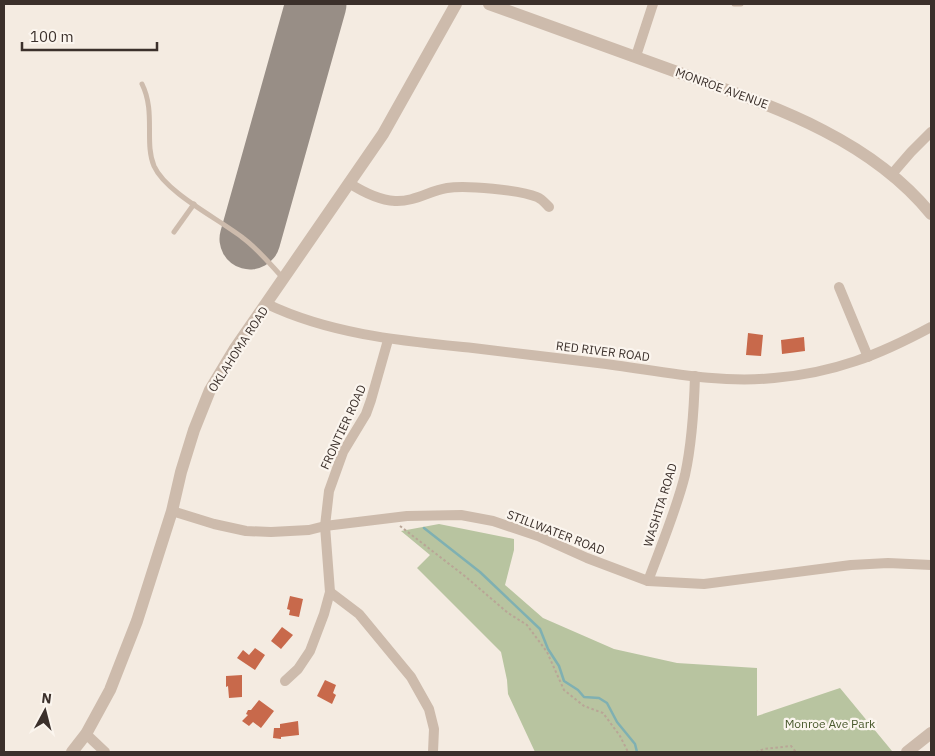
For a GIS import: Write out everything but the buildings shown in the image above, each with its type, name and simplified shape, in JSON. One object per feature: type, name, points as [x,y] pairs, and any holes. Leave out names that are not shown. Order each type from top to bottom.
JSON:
[{"type":"street","name":"OKLAHOMA ROAD","points":[[72,752],[86,734],[110,690],[137,621],[172,511],[181,472],[194,430],[210,390],[234,350],[383,134],[456,4]]},
{"type":"street","name":"MONROE AVENUE","points":[[489,4],[636,56],[787,113],[826,131],[856,148],[892,174],[906,186],[931,214]]},
{"type":"street","points":[[636,56],[653,4]]},
{"type":"street","points":[[892,174],[931,132]]},
{"type":"street","points":[[349,184],[365,194],[394,201],[423,196],[447,188],[463,187],[516,192],[538,198],[550,207]]},
{"type":"street","points":[[839,287],[868,357]]},
{"type":"street","name":"RED RIVER ROAD","points":[[267,304],[285,313],[388,340],[729,379],[773,379],[806,375],[838,368],[868,357],[931,327]]},
{"type":"street","name":"FRONTIER ROAD","points":[[330,592],[325,526],[329,491],[343,452],[366,414],[378,380],[388,340]]},
{"type":"street","name":"WASHITA ROAD","points":[[648,581],[685,476],[694,408],[695,376]]},
{"type":"street","name":"STILLWATER ROAD","points":[[172,511],[214,524],[246,531],[271,532],[309,530],[325,526],[390,518],[435,514],[461,515],[493,521],[538,536],[587,558],[648,581],[704,584],[851,565],[888,563],[931,565]]},
{"type":"street","points":[[285,681],[298,669],[310,651],[330,592],[359,614],[411,677],[428,709],[434,729],[433,752]]},
{"type":"street","points":[[907,752],[931,733]]},
{"type":"street","points":[[86,734],[105,752]]},
{"type":"lane","points":[[734,4],[741,4]]},
{"type":"lane","points":[[142,84],[150,107],[152,156],[154,166],[160,176],[168,185],[259,251],[284,278]]},
{"type":"lane","points":[[174,232],[194,204]]},
{"type":"path","points":[[390,518],[466,577],[508,614],[527,625],[547,652],[564,690],[584,706],[603,713],[620,736],[628,752]]},
{"type":"path","points":[[756,752],[764,749],[791,746],[796,752]]},
{"type":"green space","name":"Monroe Ave Park","points":[[439,524],[514,539],[514,550],[505,585],[543,618],[614,649],[677,663],[757,668],[757,716],[840,688],[892,751],[535,752],[508,694],[501,652],[417,568],[430,555],[401,531]]},
{"type":"waterway","points":[[424,528],[480,572],[540,629],[548,649],[559,666],[564,681],[578,690],[584,697],[599,698],[607,703],[617,722],[635,744],[637,752]]},
{"type":"runway","points":[[250,239],[316,4]]}]
